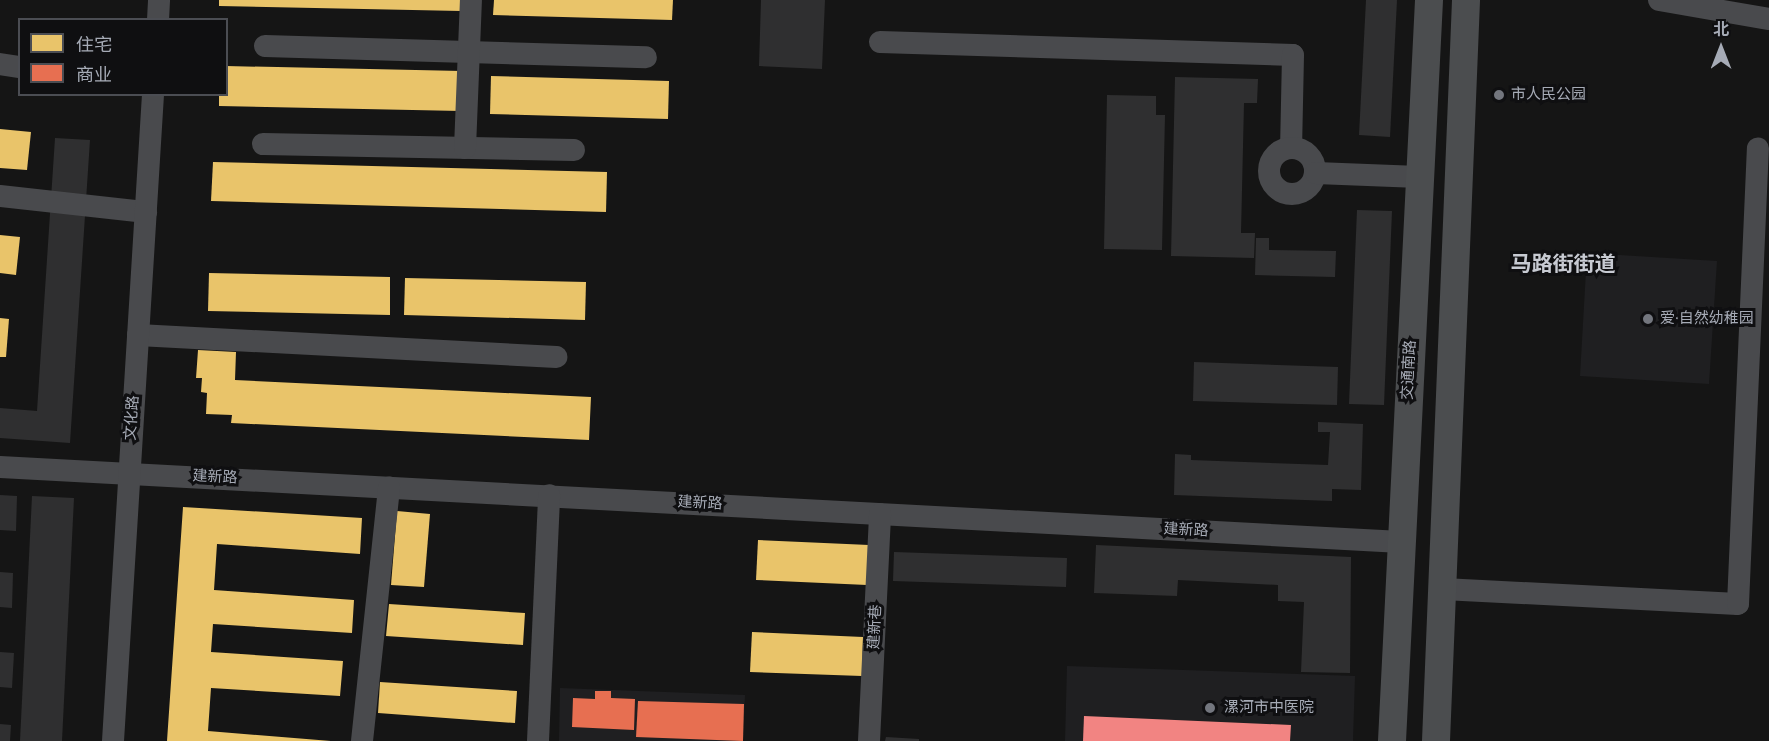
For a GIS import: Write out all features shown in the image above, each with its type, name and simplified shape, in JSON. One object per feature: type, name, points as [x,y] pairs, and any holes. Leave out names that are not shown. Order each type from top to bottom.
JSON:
[{"type":"main road","name":"交通南路","points":[[1392,741],[1429,0]]},
{"type":"main road","points":[[1436,741],[1466,0]]},
{"type":"main road","points":[[1419,177],[1459,178]]},
{"type":"street","points":[[158,18],[159,0]]},
{"type":"street","points":[[465,148],[471,0]]},
{"type":"street","points":[[1659,0],[1769,19]]},
{"type":"street","points":[[880,42],[1293,55],[1292,148]]},
{"type":"street","points":[[265,46],[646,57]]},
{"type":"street","points":[[0,64],[18,67]]},
{"type":"street","name":"文化路","points":[[113,741],[153,96]]},
{"type":"street","points":[[263,144],[574,150]]},
{"type":"street","points":[[1292,148],[1307,153],[1316,173],[1310,186],[1297,194],[1276,187],[1269,174],[1272,159],[1292,148]]},
{"type":"street","points":[[1443,589],[1738,604],[1758,148]]},
{"type":"street","points":[[1316,173],[1419,177]]},
{"type":"street","points":[[0,196],[146,212]]},
{"type":"street","points":[[138,335],[556,357]]},
{"type":"street","name":"建新路","points":[[0,467],[1401,542]]},
{"type":"street","points":[[362,741],[389,487]]},
{"type":"street","points":[[538,741],[549,495]]},
{"type":"street","name":"建新巷","points":[[869,741],[880,514]]},
{"type":"shaded area","name":"爱·自然幼稚园","points":[[1587,253],[1717,261],[1709,384],[1580,376]]},
{"type":"shaded area","name":"漯河市中医院","points":[[1067,666],[1355,676],[1353,741],[1065,741]]},
{"type":"shaded area","points":[[560,688],[745,695],[743,741],[559,741]]},
{"type":"building: 住宅","points":[[219,0],[462,0],[461,11],[219,6]]},
{"type":"building: 住宅","points":[[494,0],[673,0],[672,20],[493,15]]},
{"type":"building: 住宅","points":[[228,66],[462,71],[461,111],[219,106],[219,96],[228,96]]},
{"type":"building: 住宅","points":[[491,76],[669,81],[668,119],[490,114]]},
{"type":"building: 住宅","points":[[0,129],[31,132],[27,170],[0,168]]},
{"type":"building: 住宅","points":[[213,162],[607,172],[606,212],[211,201]]},
{"type":"building: 住宅","points":[[0,235],[20,237],[16,275],[0,273]]},
{"type":"building: 住宅","points":[[209,273],[390,277],[390,315],[208,311]]},
{"type":"building: 住宅","points":[[405,278],[586,282],[585,320],[404,315]]},
{"type":"building: 住宅","points":[[0,318],[9,319],[6,357],[0,357]]},
{"type":"building: 住宅","points":[[198,350],[236,352],[235,380],[591,397],[589,440],[231,423],[232,415],[206,414],[207,393],[201,392],[202,378],[196,378]]},
{"type":"building: 住宅","points":[[183,507],[362,518],[360,554],[217,544],[214,590],[354,600],[352,633],[213,624],[211,652],[343,661],[340,696],[211,688],[208,731],[331,741],[167,741]]},
{"type":"building: 住宅","points":[[397,511],[430,514],[424,587],[391,585]]},
{"type":"building: 住宅","points":[[758,540],[869,545],[867,585],[756,580]]},
{"type":"building: 住宅","points":[[389,604],[525,613],[523,645],[386,636]]},
{"type":"building: 住宅","points":[[752,632],[863,637],[862,676],[750,672]]},
{"type":"building: 住宅","points":[[380,682],[517,691],[515,723],[378,713]]},
{"type":"building: 商业","points":[[595,691],[611,691],[611,698],[635,699],[634,730],[572,727],[573,698],[595,699]]},
{"type":"building: 商业","points":[[638,701],[744,704],[743,741],[636,737]]},
{"type":"building: 医疗","points":[[1084,716],[1291,725],[1290,741],[1083,741]]},
{"type":"building: 其他","points":[[761,0],[825,0],[822,69],[759,66]]},
{"type":"building: 其他","points":[[1366,0],[1397,0],[1390,137],[1359,135]]},
{"type":"building: 其他","points":[[1175,77],[1258,79],[1257,103],[1244,103],[1241,233],[1255,233],[1254,258],[1171,256]]},
{"type":"building: 其他","points":[[1107,95],[1156,96],[1156,115],[1165,115],[1162,250],[1104,249]]},
{"type":"building: 其他","points":[[55,138],[90,140],[70,443],[0,438],[0,408],[37,411]]},
{"type":"building: 其他","points":[[1357,210],[1392,211],[1384,405],[1349,404]]},
{"type":"building: 其他","points":[[1256,238],[1269,238],[1269,250],[1336,251],[1335,277],[1255,275]]},
{"type":"building: 其他","points":[[1194,362],[1338,367],[1337,405],[1193,401]]},
{"type":"building: 其他","points":[[1318,422],[1363,424],[1361,490],[1332,489],[1332,501],[1174,495],[1175,454],[1191,455],[1191,460],[1328,465],[1330,432],[1318,432]]},
{"type":"building: 其他","points":[[0,495],[17,496],[16,531],[0,530]]},
{"type":"building: 其他","points":[[32,496],[74,498],[62,741],[20,741]]},
{"type":"building: 其他","points":[[1096,545],[1351,557],[1350,673],[1301,672],[1304,602],[1278,601],[1278,585],[1178,580],[1177,596],[1094,593]]},
{"type":"building: 其他","points":[[894,552],[1067,558],[1066,587],[893,581]]},
{"type":"building: 其他","points":[[0,572],[13,573],[12,608],[0,607]]},
{"type":"building: 其他","points":[[0,652],[14,653],[12,688],[0,687]]},
{"type":"building: 其他","points":[[0,724],[11,725],[10,741],[0,741]]},
{"type":"building: 其他","points":[[886,737],[919,739],[919,741],[885,741]]},
{"type":"place","name":"市人民公园","points":[[1499,95]]},
{"type":"place","name":"爱·自然幼稚园","points":[[1648,319]]},
{"type":"place","name":"漯河市中医院","points":[[1210,708]]},
{"type":"district","name":"马路街街道","points":[[1563,264]]}]
